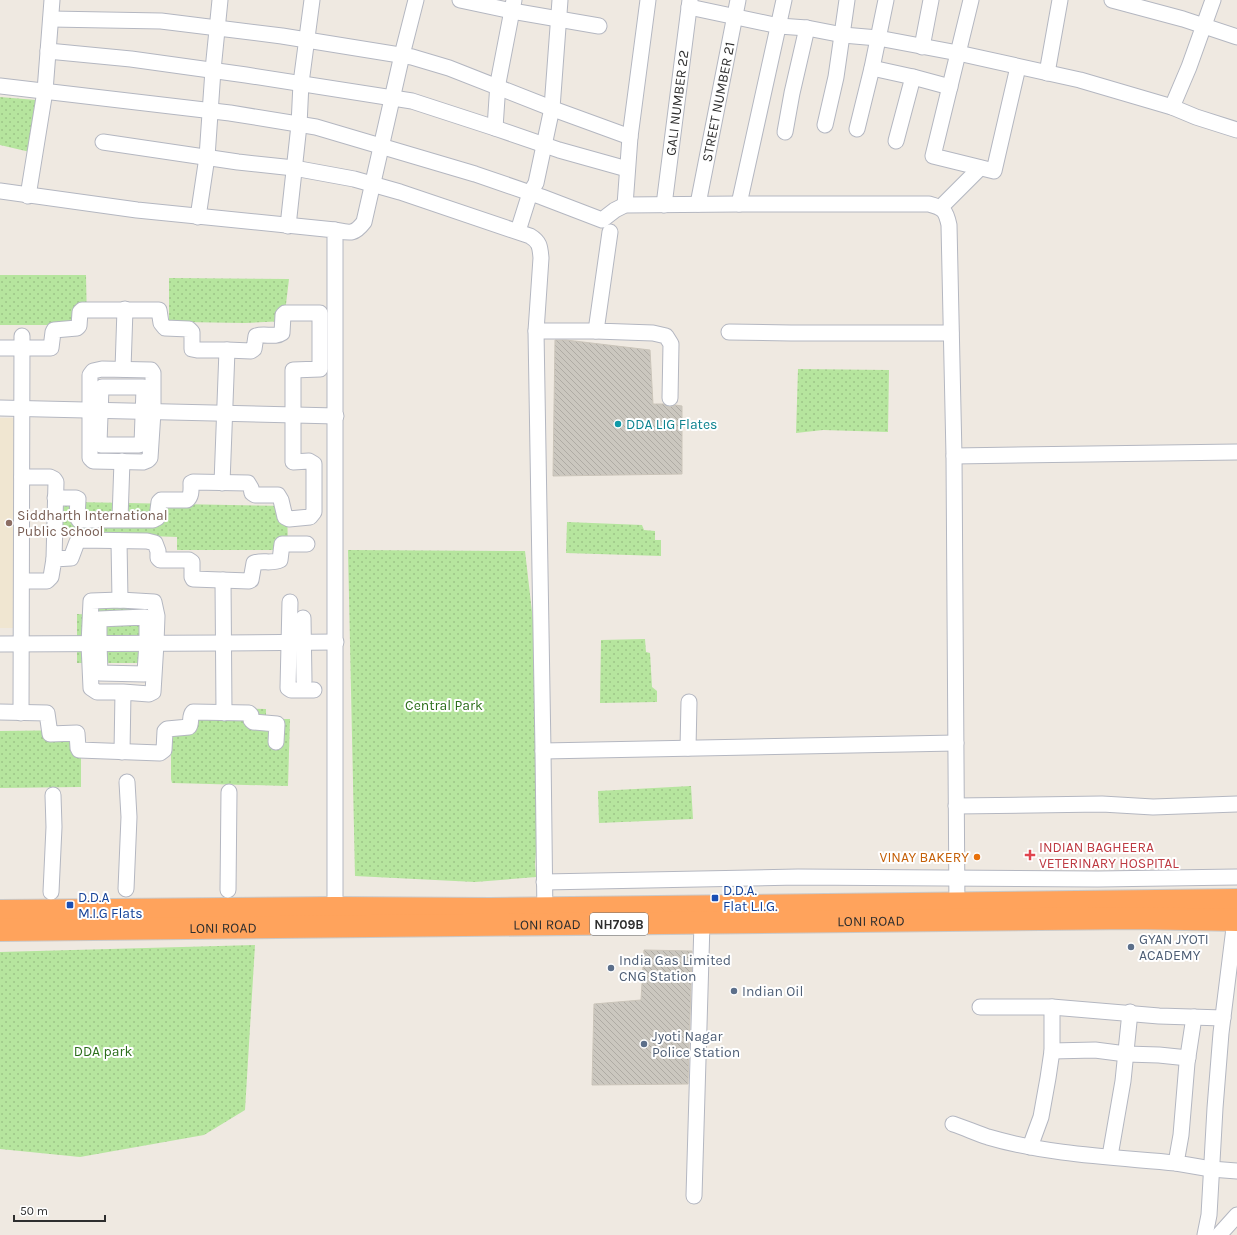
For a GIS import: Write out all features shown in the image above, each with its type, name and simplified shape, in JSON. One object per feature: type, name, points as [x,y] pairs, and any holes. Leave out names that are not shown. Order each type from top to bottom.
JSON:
[{"type":"highway","name":"LONI ROAD","points":[[0,911],[335,917],[1236,910]]},
{"type":"highway","name":"LONI ROAD","points":[[545,916],[702,923],[957,911]]},
{"type":"highway","name":"LONI ROAD","points":[[0,930],[335,917]]},
{"type":"street","points":[[28,196],[45,91],[52,0]]},
{"type":"street","points":[[198,217],[207,157],[220,0]]},
{"type":"street","points":[[288,226],[299,124],[301,83],[312,0]]},
{"type":"street","points":[[0,191],[28,196],[59,198],[137,210],[198,217],[335,230],[347,233],[358,231],[364,222],[416,0]]},
{"type":"street","points":[[460,0],[513,6],[558,20],[599,26]]},
{"type":"street","points":[[518,232],[530,193],[536,182],[552,108],[560,0]]},
{"type":"street","points":[[625,205],[630,137],[648,0]]},
{"type":"street","name":"STREET NUMBER 21","points":[[698,204],[738,0]]},
{"type":"street","points":[[739,204],[784,0]]},
{"type":"street","points":[[825,125],[836,77],[847,0]]},
{"type":"street","points":[[857,128],[872,68],[886,0]]},
{"type":"street","points":[[922,47],[931,0]]},
{"type":"street","points":[[971,0],[933,156],[994,171],[1018,67]]},
{"type":"street","points":[[1047,74],[1060,0]]},
{"type":"street","points":[[1112,0],[1135,3],[1237,37]]},
{"type":"street","points":[[1172,106],[1189,67],[1213,0]]},
{"type":"street","points":[[689,4],[735,17],[779,26],[807,28],[843,35],[878,38],[958,53],[1047,74],[1080,80],[1172,106],[1196,117],[1237,130]]},
{"type":"street","name":"GALI NUMBER 22","points":[[664,205],[689,4]]},
{"type":"street","points":[[495,128],[498,87],[513,6]]},
{"type":"street","points":[[51,19],[161,21],[307,40],[402,56],[449,68],[630,137]]},
{"type":"street","points":[[785,132],[792,93],[807,28]]},
{"type":"street","points":[[48,50],[213,70],[412,101],[544,145],[627,169]]},
{"type":"street","points":[[872,68],[913,76],[950,87]]},
{"type":"street","points":[[896,141],[913,76]]},
{"type":"street","points":[[0,86],[210,111],[299,124],[382,146],[475,174],[602,220],[614,210],[625,205],[929,204],[941,207],[947,214],[949,225],[954,456],[957,911]]},
{"type":"street","points":[[104,142],[294,168],[354,179],[400,192],[530,236],[536,240],[540,248],[541,258],[536,331],[545,916]]},
{"type":"street","points":[[941,207],[980,168]]},
{"type":"street","points":[[335,230],[335,917]]},
{"type":"street","points":[[596,331],[610,232]]},
{"type":"street","points":[[123,369],[125,309]]},
{"type":"street","points":[[0,348],[22,342],[51,348],[54,330],[77,328],[79,326],[80,312],[82,310],[125,309],[159,310],[161,323],[165,328],[189,328],[192,332],[192,349],[251,351],[254,349],[256,336],[279,335],[282,333],[283,315],[285,313],[320,313],[320,368],[318,370],[293,370],[293,462],[309,461],[314,464],[314,512],[310,518],[285,517],[281,500],[278,495],[255,495],[252,493],[248,483],[193,482],[191,484],[190,498],[187,500],[161,500],[159,502],[157,518],[153,520],[79,520],[77,517],[78,500],[76,498],[55,498]]},
{"type":"street","points":[[536,331],[653,333],[666,336],[671,344],[670,398]]},
{"type":"street","points":[[729,332],[790,334],[951,332]]},
{"type":"street","points":[[22,342],[22,713]]},
{"type":"street","points":[[222,483],[227,350]]},
{"type":"street","points":[[102,369],[123,369],[151,370],[153,372],[142,444],[101,445],[95,410],[90,375],[93,371],[102,369]]},
{"type":"street","points":[[102,387],[142,387],[144,389],[148,412],[150,458],[143,462],[94,461],[90,458],[95,410],[102,387]]},
{"type":"street","points":[[0,408],[336,416]]},
{"type":"street","points":[[954,456],[1237,452]]},
{"type":"street","points":[[120,519],[122,461]]},
{"type":"street","points":[[22,477],[50,477],[56,482],[54,559],[51,577],[48,580],[22,581]]},
{"type":"street","points":[[54,559],[71,558],[77,542],[80,540],[147,541],[155,543],[158,550],[158,558],[160,560],[190,560],[192,562],[193,579],[252,580],[254,563],[262,561],[277,562],[280,560],[282,544],[307,544]]},
{"type":"street","points":[[119,541],[120,600]]},
{"type":"street","points":[[223,580],[224,713]]},
{"type":"street","points":[[120,600],[154,602],[156,616],[152,643],[144,674],[102,674],[100,672],[94,644],[91,601],[120,600]]},
{"type":"street","points":[[290,602],[297,642]]},
{"type":"street","points":[[147,618],[152,643],[153,692],[148,694],[97,692],[90,688],[94,644],[99,619],[147,618]]},
{"type":"street","points":[[303,618],[288,688],[291,690],[309,686]]},
{"type":"street","points":[[0,644],[336,642]]},
{"type":"street","points":[[122,752],[123,692]]},
{"type":"street","points":[[688,748],[689,702]]},
{"type":"street","points":[[0,712],[47,713],[50,734],[77,733],[79,750],[160,753],[164,750],[165,731],[167,729],[189,727],[191,714],[193,712],[249,713],[253,722],[277,724],[276,742]]},
{"type":"street","points":[[543,751],[956,742]]},
{"type":"street","points":[[126,889],[128,818],[127,782]]},
{"type":"street","points":[[228,890],[229,792]]},
{"type":"street","points":[[51,892],[54,827],[53,795]]},
{"type":"street","points":[[956,806],[1102,804],[1153,807],[1237,804]]},
{"type":"street","points":[[544,882],[798,877],[1098,879],[1237,877]]},
{"type":"street","points":[[1205,1235],[1209,1215],[1214,1108],[1236,910]]},
{"type":"street","points":[[694,1196],[702,923]]},
{"type":"street","points":[[980,1007],[1052,1006],[1130,1012],[1159,1016],[1223,1018]]},
{"type":"street","points":[[1030,1147],[1041,1117],[1052,1051],[1052,1006]]},
{"type":"street","points":[[1110,1156],[1117,1120],[1130,1012]]},
{"type":"street","points":[[1176,1163],[1182,1135],[1188,1058],[1194,1017]]},
{"type":"street","points":[[1052,1051],[1095,1050],[1126,1054],[1188,1058]]},
{"type":"street","points":[[953,1124],[988,1137],[1030,1147],[1088,1156],[1110,1156],[1237,1171]]},
{"type":"street","points":[[1219,1235],[1237,1215]]},
{"type":"shaded area","name":"Siddharth International Public School","points":[[0,418],[21,418],[16,628],[0,628]]},
{"type":"green space","points":[[0,97],[36,100],[30,152],[0,145]]},
{"type":"green space","points":[[0,275],[86,275],[87,325],[0,325]]},
{"type":"green space","points":[[169,278],[289,279],[286,304],[286,321],[245,323],[183,322],[169,324]]},
{"type":"green space","points":[[798,369],[889,370],[888,432],[823,430],[796,433]]},
{"type":"green space","points":[[50,495],[75,502],[287,506],[288,550],[177,550],[177,537],[49,535]]},
{"type":"green space","points":[[567,522],[642,525],[644,530],[655,531],[655,540],[661,540],[661,556],[566,553]]},
{"type":"green space","name":"Central Park","points":[[348,550],[525,551],[535,638],[538,826],[535,864],[536,877],[475,882],[355,876]]},
{"type":"green space","points":[[98,597],[149,597],[149,663],[77,663],[77,614],[98,615]]},
{"type":"green space","points":[[645,639],[646,652],[650,653],[652,687],[657,691],[657,702],[600,703],[601,640]]},
{"type":"green space","points":[[196,708],[266,709],[266,719],[290,719],[288,786],[172,783],[171,728],[196,728]]},
{"type":"green space","points":[[81,730],[81,787],[0,788],[0,731]]},
{"type":"green space","points":[[691,786],[693,819],[599,823],[598,791]]},
{"type":"green space","name":"DDA park","points":[[255,945],[245,1110],[204,1135],[80,1157],[0,1149],[0,952]]},
{"type":"building","name":"DDA LIG Flates","points":[[555,340],[650,350],[653,404],[664,404],[669,407],[675,405],[682,406],[682,474],[553,476]]},
{"type":"building","name":"Jyoti Nagar Police Station","points":[[644,950],[692,951],[688,1084],[592,1085],[594,1004],[641,1000]]},
{"type":"place","name":"DDA LIG Flates","points":[[618,424]]},
{"type":"place","name":"Siddharth International Public School","points":[[9,523]]},
{"type":"place","name":"INDIAN BAGHEERA VETERINARY HOSPITAL","points":[[1030,855]]},
{"type":"place","name":"VINAY BAKERY","points":[[977,857]]},
{"type":"place","name":"D.D.A. Flat L.I.G.","points":[[715,898]]},
{"type":"place","name":"D.D.A M.I.G Flats","points":[[70,905]]},
{"type":"place","name":"GYAN JYOTI ACADEMY","points":[[1131,947]]},
{"type":"place","name":"India Gas Limited CNG Station","points":[[611,968]]},
{"type":"place","name":"Indian Oil","points":[[734,991]]},
{"type":"place","name":"Jyoti Nagar Police Station","points":[[644,1044]]}]
